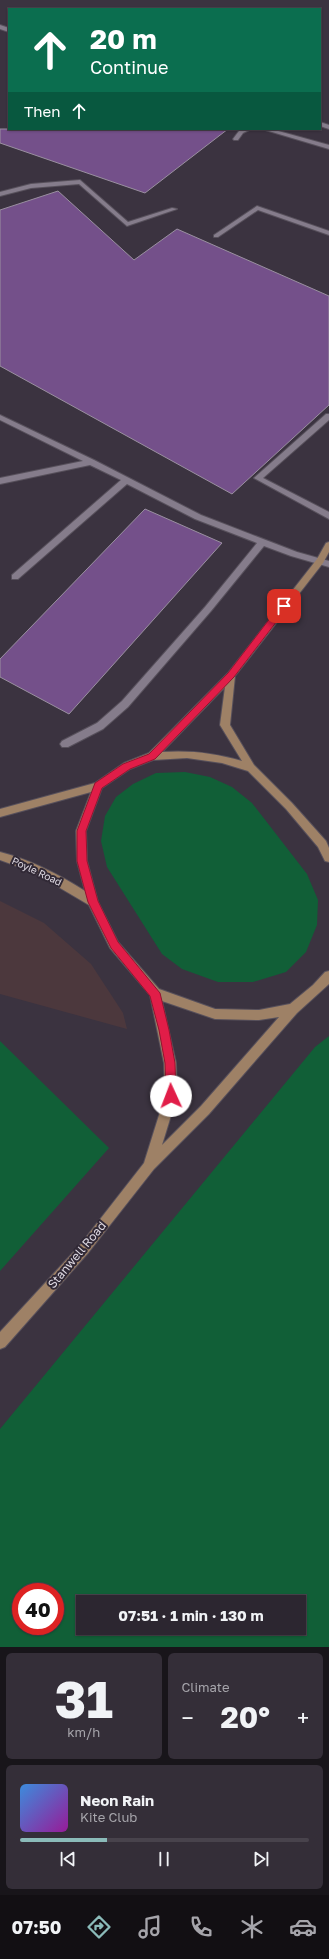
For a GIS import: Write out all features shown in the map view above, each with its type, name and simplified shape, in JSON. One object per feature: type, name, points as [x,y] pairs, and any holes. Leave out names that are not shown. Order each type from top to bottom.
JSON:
[{"type":"street","points":[[152,756],[231,675],[320,560],[329,545]]},
{"type":"street","points":[[231,675],[225,725],[251,768],[290,806],[322,844],[329,858]]},
{"type":"street","points":[[0,813],[98,786],[127,766],[152,756],[187,754],[222,758],[251,768]]},
{"type":"street","points":[[98,786],[81,831],[82,861],[93,902],[114,945],[155,993],[215,1014],[259,1015],[293,1009]]},
{"type":"street","name":"Poyle Road","points":[[0,856],[12,858],[53,876],[93,902]]},
{"type":"street","name":"Stanwell Road","points":[[0,1342],[84,1249],[150,1164],[205,1110],[293,1009],[317,989],[329,976]]},
{"type":"street","name":"Stanwell Road","points":[[150,1164],[171,1096],[170,1063],[155,993]]},
{"type":"lane","points":[[236,139],[241,132],[246,130]]},
{"type":"lane","points":[[269,130],[329,147]]},
{"type":"lane","points":[[0,194],[31,186],[80,182],[127,224],[174,209]]},
{"type":"lane","points":[[216,236],[257,208],[329,233]]},
{"type":"lane","points":[[329,416],[258,478],[329,516]]},
{"type":"lane","points":[[1,417],[198,517],[294,554],[320,560],[329,564]]},
{"type":"lane","points":[[0,481],[91,462]]},
{"type":"lane","points":[[15,577],[126,480]]},
{"type":"lane","points":[[65,744],[100,726],[125,704],[208,608],[263,541]]},
{"type":"shaded area","points":[[0,901],[44,923],[91,964],[123,1013],[127,1029],[0,994]]},
{"type":"green space","points":[[185,772],[210,777],[232,787],[252,803],[307,874],[318,900],[317,925],[306,952],[286,972],[253,982],[218,982],[182,969],[162,954],[107,867],[101,841],[105,816],[116,797],[133,784],[156,773]]},
{"type":"green space","points":[[329,1036],[329,1647],[0,1647],[0,1429],[315,1047]]},
{"type":"green space","points":[[0,1041],[109,1148],[0,1271]]},
{"type":"building","points":[[0,129],[227,130],[145,193],[0,143]]},
{"type":"building","points":[[58,191],[134,260],[177,229],[329,296],[329,405],[232,494],[0,366],[0,210]]},
{"type":"building","points":[[145,509],[222,543],[69,714],[0,677],[0,659]]},
{"type":"route","points":[[171,1096],[170,1063],[155,993],[114,945],[93,902],[82,861],[81,831],[98,786],[127,766],[152,756],[231,675],[284,606]]}]
